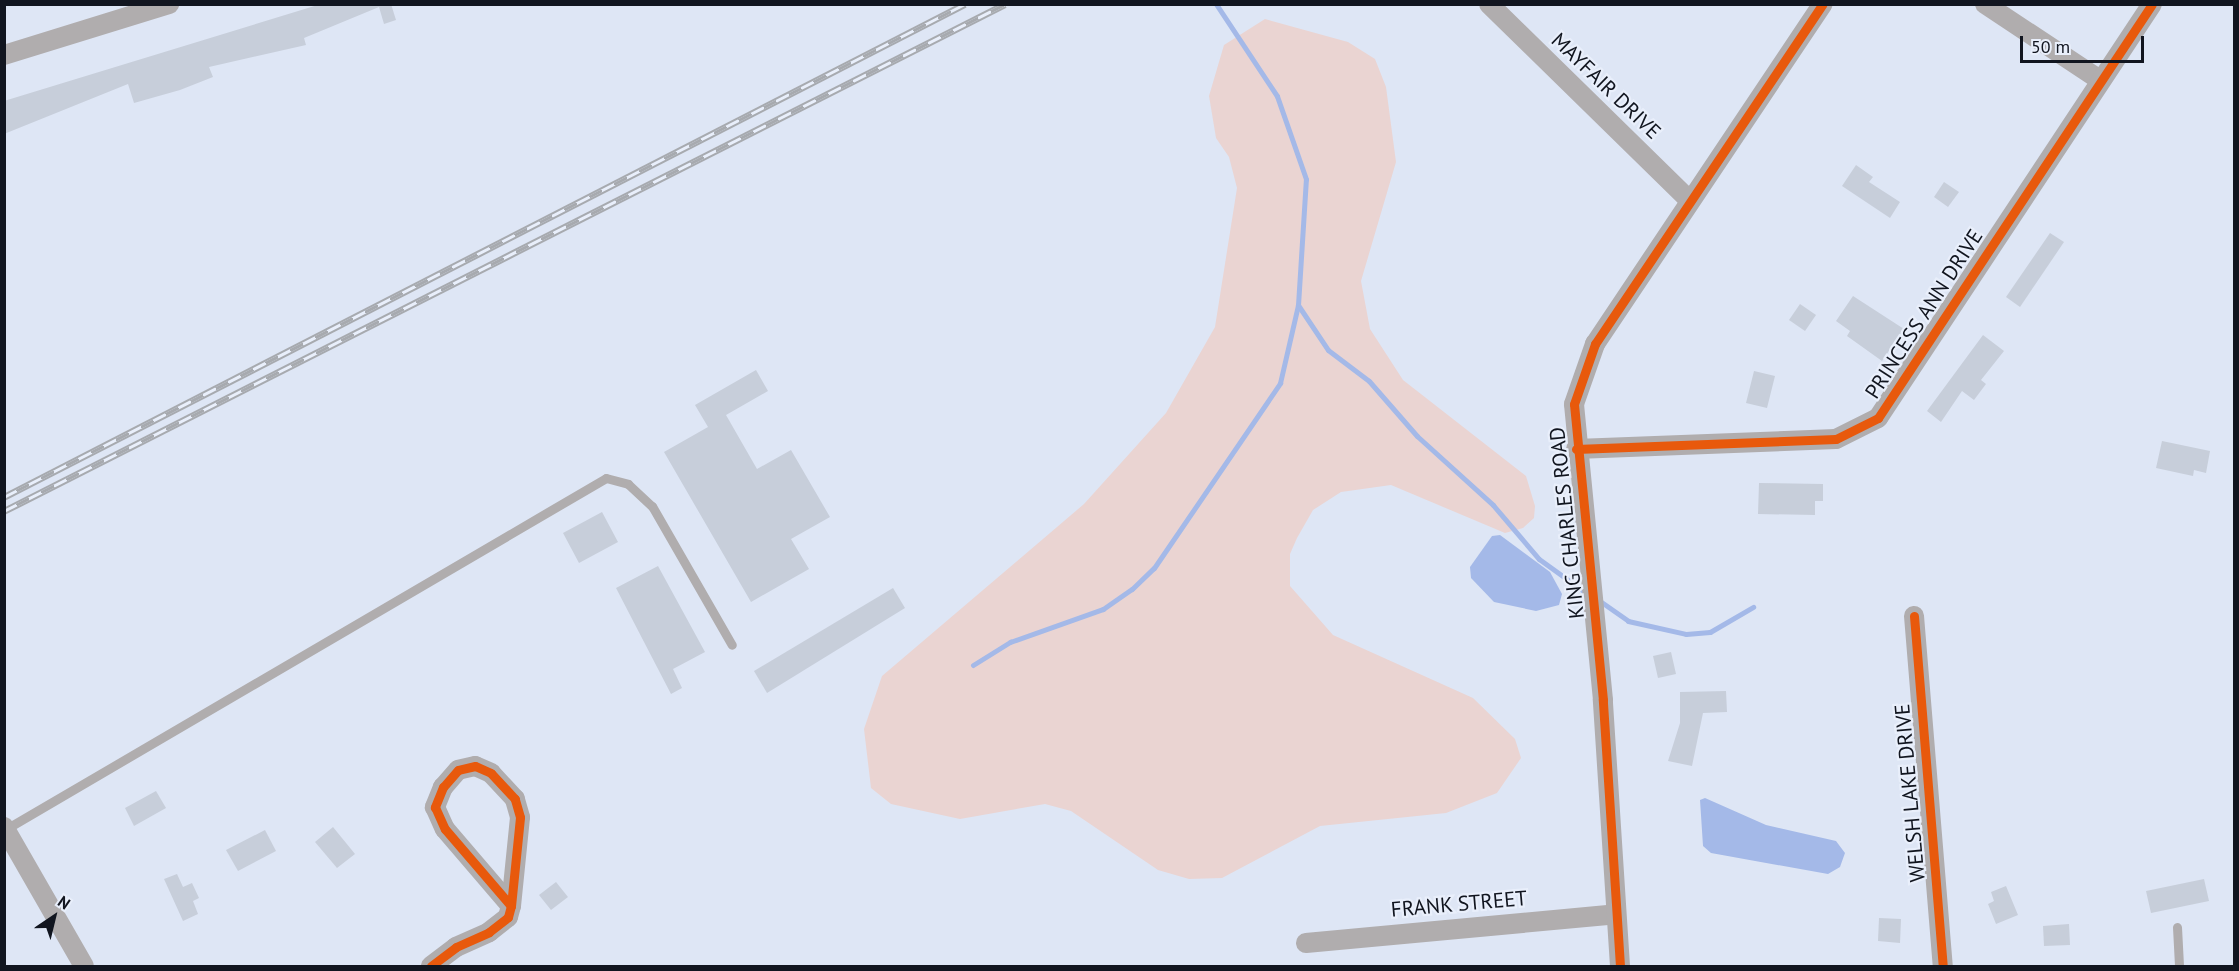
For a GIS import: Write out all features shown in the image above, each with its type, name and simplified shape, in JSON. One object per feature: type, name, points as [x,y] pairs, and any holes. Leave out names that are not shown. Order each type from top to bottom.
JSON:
[{"type":"street","points":[[4,55],[112,13],[169,4]]},
{"type":"street","name":"MAYFAIR DRIVE","points":[[1489,4],[1690,201]]},
{"type":"street","name":"KING CHARLES ROAD","points":[[1620,966],[1603,700],[1576,449],[1574,404],[1595,344],[1823,4]]},
{"type":"street","points":[[1985,4],[2100,80]]},
{"type":"street","name":"PRINCESS ANN DRIVE","points":[[1576,449],[1836,439],[1878,418],[2152,4]]},
{"type":"street","name":"WELSH LAKE DRIVE","points":[[1914,616],[1942,966]]},
{"type":"street","points":[[431,966],[456,947],[489,932],[508,917],[511,906],[520,818],[515,799],[491,773],[476,766],[458,770],[443,787],[435,807],[445,829],[511,906]]},
{"type":"street","points":[[5,828],[84,966]]},
{"type":"street","name":"FRANK STREET","points":[[1306,943],[1616,914]]},
{"type":"lane","points":[[5,828],[606,478],[628,484],[652,506],[732,645]]},
{"type":"lane","points":[[2176,927],[2179,966]]},
{"type":"shaded area","points":[[1265,19],[1348,42],[1375,59],[1386,87],[1396,162],[1361,281],[1370,329],[1403,380],[1526,476],[1535,506],[1534,518],[1523,528],[1505,533],[1391,485],[1341,492],[1313,510],[1297,538],[1290,554],[1290,586],[1333,635],[1473,698],[1515,739],[1521,758],[1497,793],[1446,813],[1320,826],[1222,878],[1189,879],[1158,870],[1071,811],[1045,804],[960,819],[891,804],[871,788],[864,729],[882,676],[1084,504],[1166,413],[1215,327],[1237,188],[1229,157],[1216,138],[1209,96],[1224,45]]},
{"type":"water","points":[[1500,535],[1550,572],[1562,594],[1559,605],[1536,611],[1494,602],[1471,578],[1470,567],[1492,536]]},
{"type":"water","points":[[1705,798],[1766,825],[1836,841],[1845,853],[1840,867],[1828,874],[1711,853],[1703,846],[1700,800]]},
{"type":"building","points":[[321,4],[391,4],[396,20],[384,24],[379,7],[304,38],[306,45],[209,67],[213,77],[180,90],[134,103],[128,84],[4,134],[4,101]]},
{"type":"building","points":[[1856,165],[1873,177],[1869,182],[1900,202],[1890,218],[1842,186]]},
{"type":"building","points":[[1944,182],[1959,192],[1948,207],[1934,197]]},
{"type":"building","points":[[2050,233],[2064,242],[2020,307],[2006,297]]},
{"type":"building","points":[[1853,296],[1904,329],[1882,361],[1847,336],[1850,331],[1836,321]]},
{"type":"building","points":[[1800,304],[1816,315],[1805,331],[1789,320]]},
{"type":"building","points":[[1983,335],[2004,351],[1981,380],[1986,384],[1974,400],[1962,391],[1941,422],[1927,411]]},
{"type":"building","points":[[756,370],[768,391],[726,415],[757,469],[791,450],[830,517],[791,539],[809,569],[751,602],[664,452],[708,427],[695,405]]},
{"type":"building","points":[[1754,371],[1775,376],[1767,408],[1746,403]]},
{"type":"building","points":[[2162,441],[2210,451],[2206,473],[2194,470],[2193,476],[2156,468]]},
{"type":"building","points":[[1759,483],[1823,484],[1823,501],[1815,501],[1815,515],[1758,514]]},
{"type":"building","points":[[602,512],[618,542],[579,563],[563,533]]},
{"type":"building","points":[[658,566],[705,652],[673,669],[682,688],[671,694],[616,588]]},
{"type":"building","points":[[893,588],[905,608],[767,693],[754,671]]},
{"type":"building","points":[[1671,652],[1676,674],[1658,678],[1653,656]]},
{"type":"building","points":[[1726,691],[1727,712],[1703,713],[1692,766],[1668,761],[1680,723],[1680,692]]},
{"type":"building","points":[[156,791],[166,808],[134,826],[125,808]]},
{"type":"building","points":[[333,827],[355,854],[337,868],[315,842]]},
{"type":"building","points":[[265,830],[276,851],[238,871],[226,850]]},
{"type":"building","points":[[177,874],[183,887],[192,883],[199,898],[193,901],[198,914],[183,921],[164,879]]},
{"type":"building","points":[[2204,879],[2209,901],[2151,913],[2146,891]]},
{"type":"building","points":[[556,882],[568,897],[551,910],[539,895]]},
{"type":"building","points":[[2006,886],[2018,915],[1996,924],[1988,904],[1994,901],[1991,892]]},
{"type":"building","points":[[1879,918],[1901,919],[1900,943],[1878,941]]},
{"type":"building","points":[[2069,924],[2070,945],[2044,946],[2043,926]]},
{"type":"waterway","points":[[973,665],[1010,642],[1103,609],[1132,589],[1154,568],[1280,383],[1298,305],[1306,179],[1277,96],[1216,4]]},
{"type":"waterway","points":[[1298,305],[1328,350],[1369,381],[1417,436],[1493,505],[1539,559],[1589,595]]},
{"type":"waterway","points":[[1597,599],[1628,621],[1686,634],[1710,632],[1753,607]]},
{"type":"railway","points":[[4,497],[965,4]]},
{"type":"railway","points":[[4,511],[1005,4]]},
{"type":"cycle path","points":[[1620,966],[1603,700],[1574,404],[1595,344],[1823,4]]},
{"type":"cycle path","points":[[1576,449],[1836,439],[1878,418],[2152,4]]},
{"type":"cycle path","points":[[1914,616],[1943,966]]},
{"type":"cycle path","points":[[431,966],[456,947],[489,932],[508,917],[511,906],[520,817],[515,799],[491,773],[475,766],[458,770],[443,787],[435,807],[445,829],[511,906]]}]
